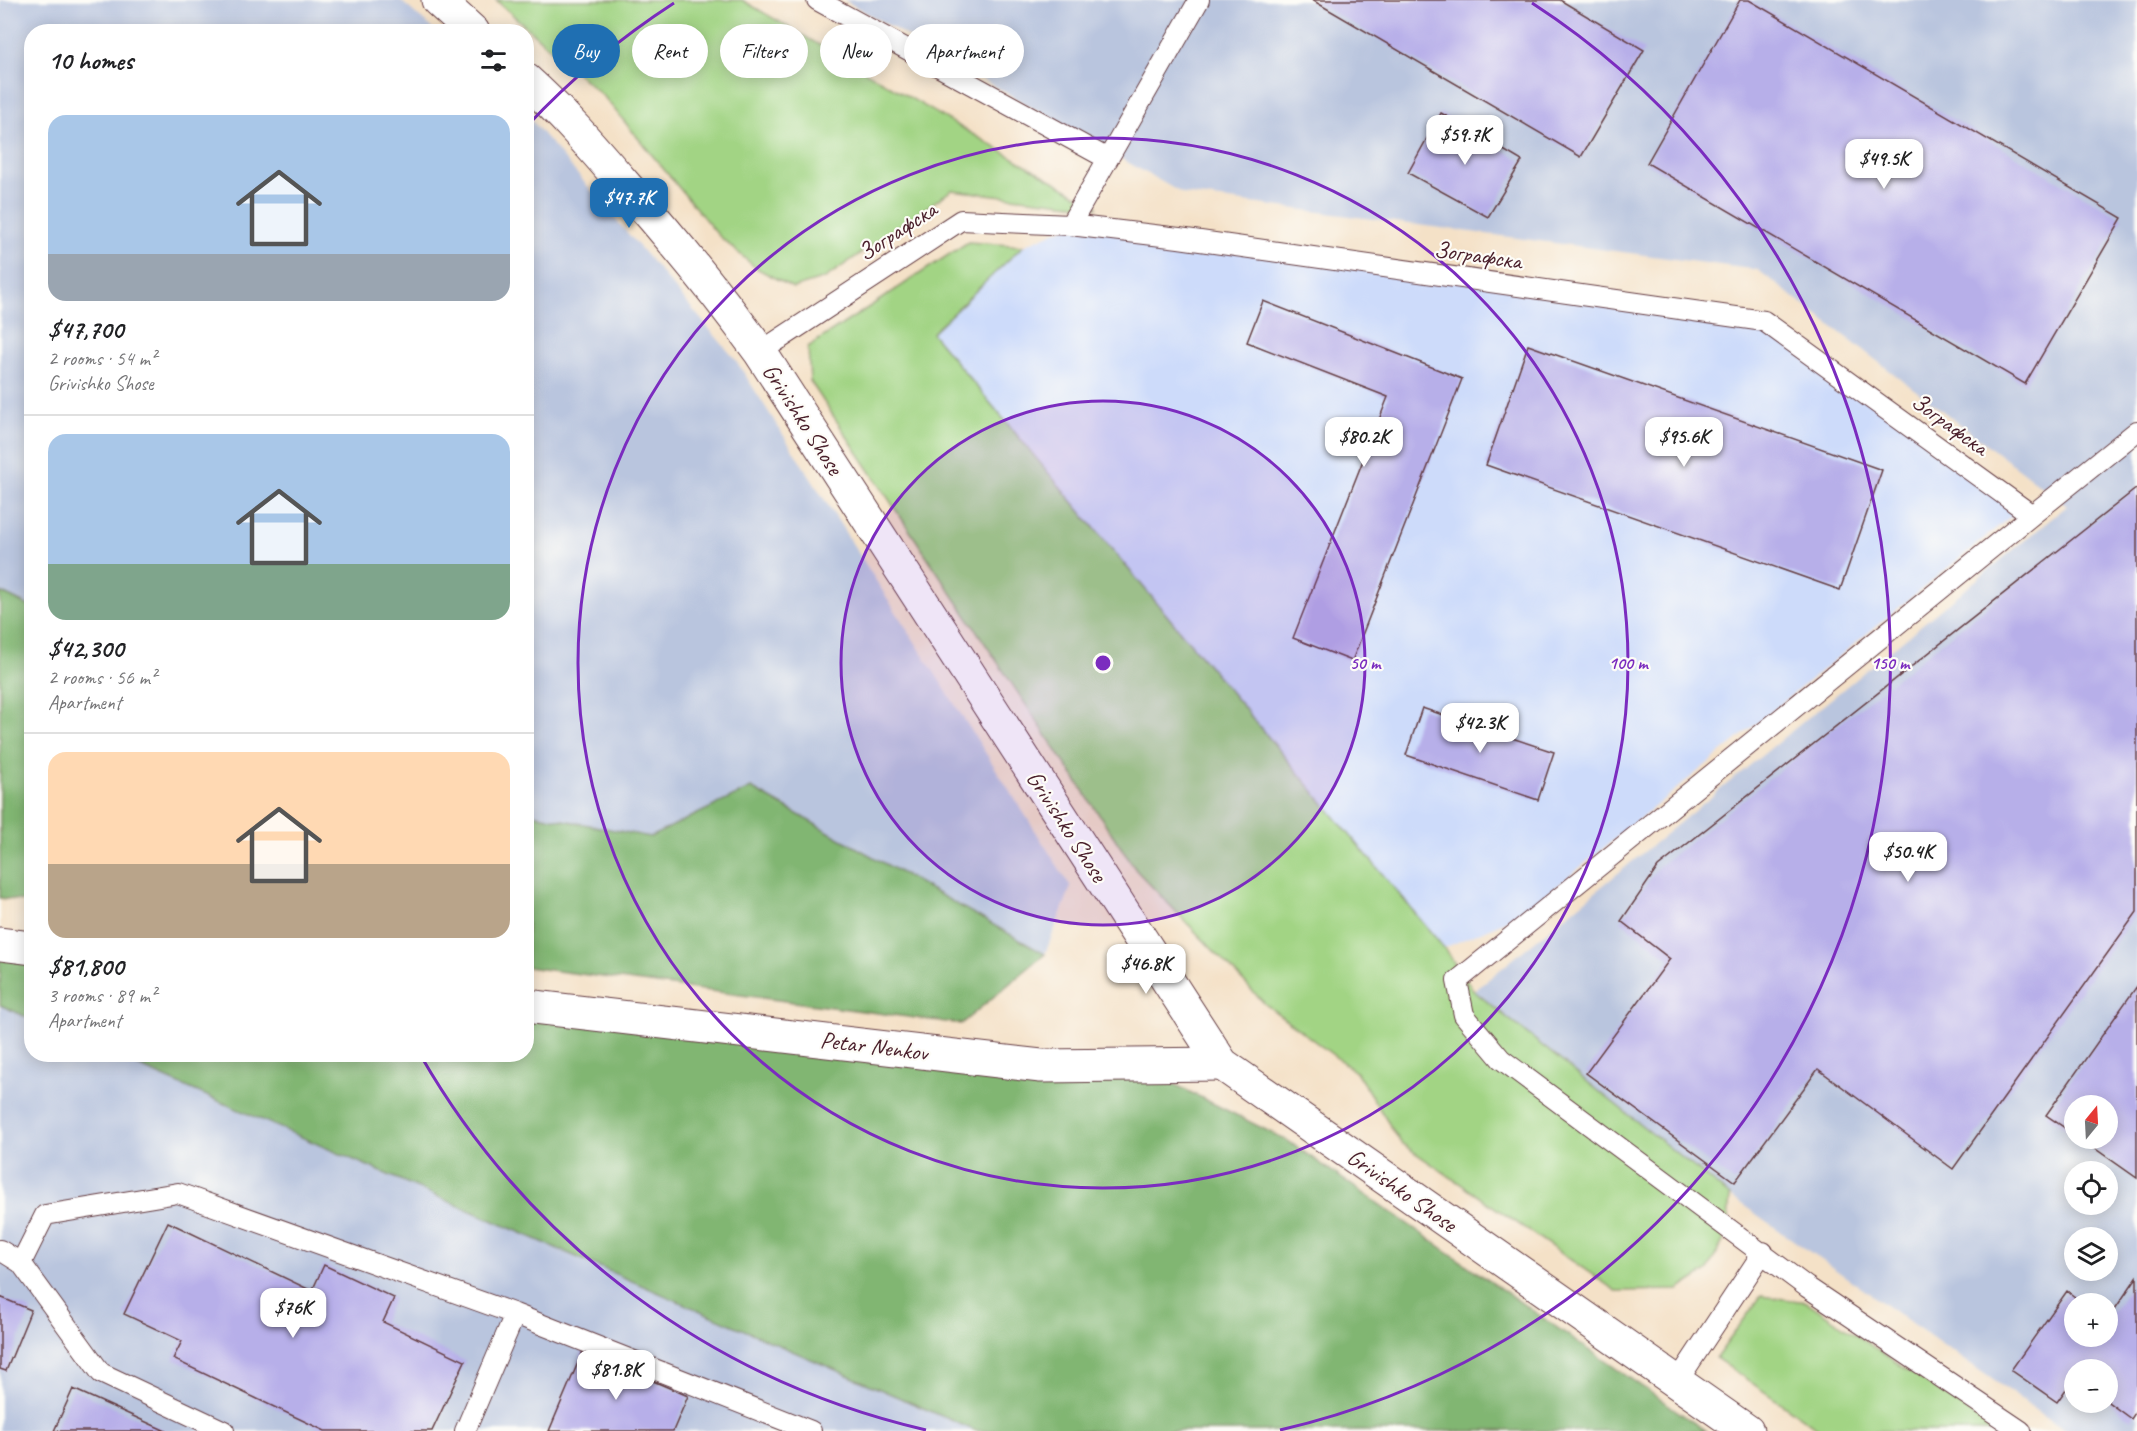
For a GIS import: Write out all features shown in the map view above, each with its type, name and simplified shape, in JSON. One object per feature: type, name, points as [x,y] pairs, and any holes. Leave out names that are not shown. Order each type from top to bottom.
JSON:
[{"type":"street","points":[[438,0],[464,24]]},
{"type":"street","name":"Grivishko Shose","points":[[534,87],[561,111],[716,291],[760,352],[1222,1064],[1685,1371],[1747,1431]]},
{"type":"street","points":[[0,944],[24,947]]},
{"type":"street","name":"Petar Nenkov","points":[[534,1007],[1041,1066],[1222,1064]]},
{"type":"lane","points":[[817,0],[1108,159]]},
{"type":"lane","points":[[1070,225],[1199,0]]},
{"type":"lane","name":"Зографска","points":[[760,352],[960,220],[1070,225],[1179,238],[1764,321],[2031,514]]},
{"type":"lane","points":[[2021,1431],[1808,1287],[1501,1059],[1464,1015],[1457,981],[2031,514],[2137,431]]},
{"type":"lane","points":[[21,1263],[45,1215],[178,1193],[515,1314],[811,1431]]},
{"type":"lane","points":[[0,1250],[21,1263],[101,1374],[224,1431]]},
{"type":"lane","points":[[1685,1371],[1763,1252]]},
{"type":"lane","points":[[465,1431],[515,1314]]},
{"type":"shaded area","points":[[0,0],[400,0],[427,24],[24,24],[24,604],[0,592]]},
{"type":"shaded area","points":[[844,0],[2137,0],[2137,1431],[2066,1431],[1730,1196],[1474,991],[2067,506],[1758,270],[1183,194],[980,78],[1024,78],[1024,24],[904,24],[904,34],[892,27],[892,24],[886,24]]},
{"type":"shaded area","points":[[534,123],[735,359],[1071,887],[1045,954],[751,788],[650,837],[534,814]]},
{"type":"shaded area","points":[[1070,225],[1764,321],[2032,514],[2009,518],[1524,913],[1444,948],[931,332],[1023,246]]},
{"type":"shaded area","points":[[0,1005],[24,1016],[24,1062],[129,1062],[976,1431],[0,1431]]},
{"type":"green space","points":[[496,0],[742,0],[783,24],[720,24],[720,78],[808,78],[808,38],[820,45],[820,78],[876,78],[1098,207],[952,190],[825,278],[793,288],[756,268],[718,235],[605,98],[583,78],[620,78],[620,24],[552,24],[552,50],[534,34],[534,24],[523,24]]},
{"type":"green space","points":[[968,242],[1023,246],[932,333],[1444,948],[1474,991],[1730,1196],[1727,1234],[1707,1271],[1678,1290],[1616,1291],[1401,1143],[1357,1073],[1265,1004],[1136,870],[810,381],[808,347]]},
{"type":"green space","points":[[0,592],[24,604],[24,901],[0,898]]},
{"type":"green space","points":[[751,788],[1045,954],[961,1024],[534,968],[534,814],[650,837]]},
{"type":"green space","points":[[0,933],[24,936],[24,1016],[0,1005]]},
{"type":"green space","points":[[534,999],[1160,1077],[1288,1141],[1706,1431],[976,1431],[129,1062],[534,1062]]},
{"type":"green space","points":[[1761,1296],[1807,1302],[1997,1431],[1821,1431],[1716,1358]]},
{"type":"building","points":[[1312,0],[1560,0],[1644,50],[1581,157]]},
{"type":"building","points":[[1740,0],[1749,0],[2122,218],[2025,384],[1647,163]]},
{"type":"building","points":[[1441,113],[1522,161],[1488,217],[1408,173]]},
{"type":"building","points":[[1263,301],[1462,379],[1352,661],[1293,638],[1388,397],[1247,342]]},
{"type":"building","points":[[1528,345],[1882,470],[1840,590],[1486,465]]},
{"type":"building","points":[[2137,488],[2137,912],[1953,1169],[1818,1069],[1735,1182],[1586,1073],[1670,959],[1621,921],[1658,867]]},
{"type":"building","points":[[1422,708],[1554,752],[1538,800],[1406,755]]},
{"type":"building","points":[[2137,986],[2137,1178],[2118,1165],[2118,1161],[2113,1161],[2096,1149],[2118,1149],[2118,1095],[2064,1095],[2064,1127],[2046,1115]]},
{"type":"building","points":[[168,1222],[312,1291],[324,1265],[394,1298],[383,1322],[465,1361],[432,1431],[325,1431],[173,1359],[182,1341],[124,1314]]},
{"type":"building","points":[[2137,1277],[2137,1410],[2131,1419],[2118,1409],[2118,1359],[2064,1359],[2064,1392],[2057,1402],[2011,1370],[2064,1295],[2064,1347],[2118,1347],[2118,1305]]},
{"type":"building","points":[[0,1297],[31,1310],[6,1371],[0,1369]]},
{"type":"building","points":[[583,1351],[688,1396],[673,1431],[549,1431]]},
{"type":"building","points":[[73,1389],[166,1431],[54,1431]]}]
